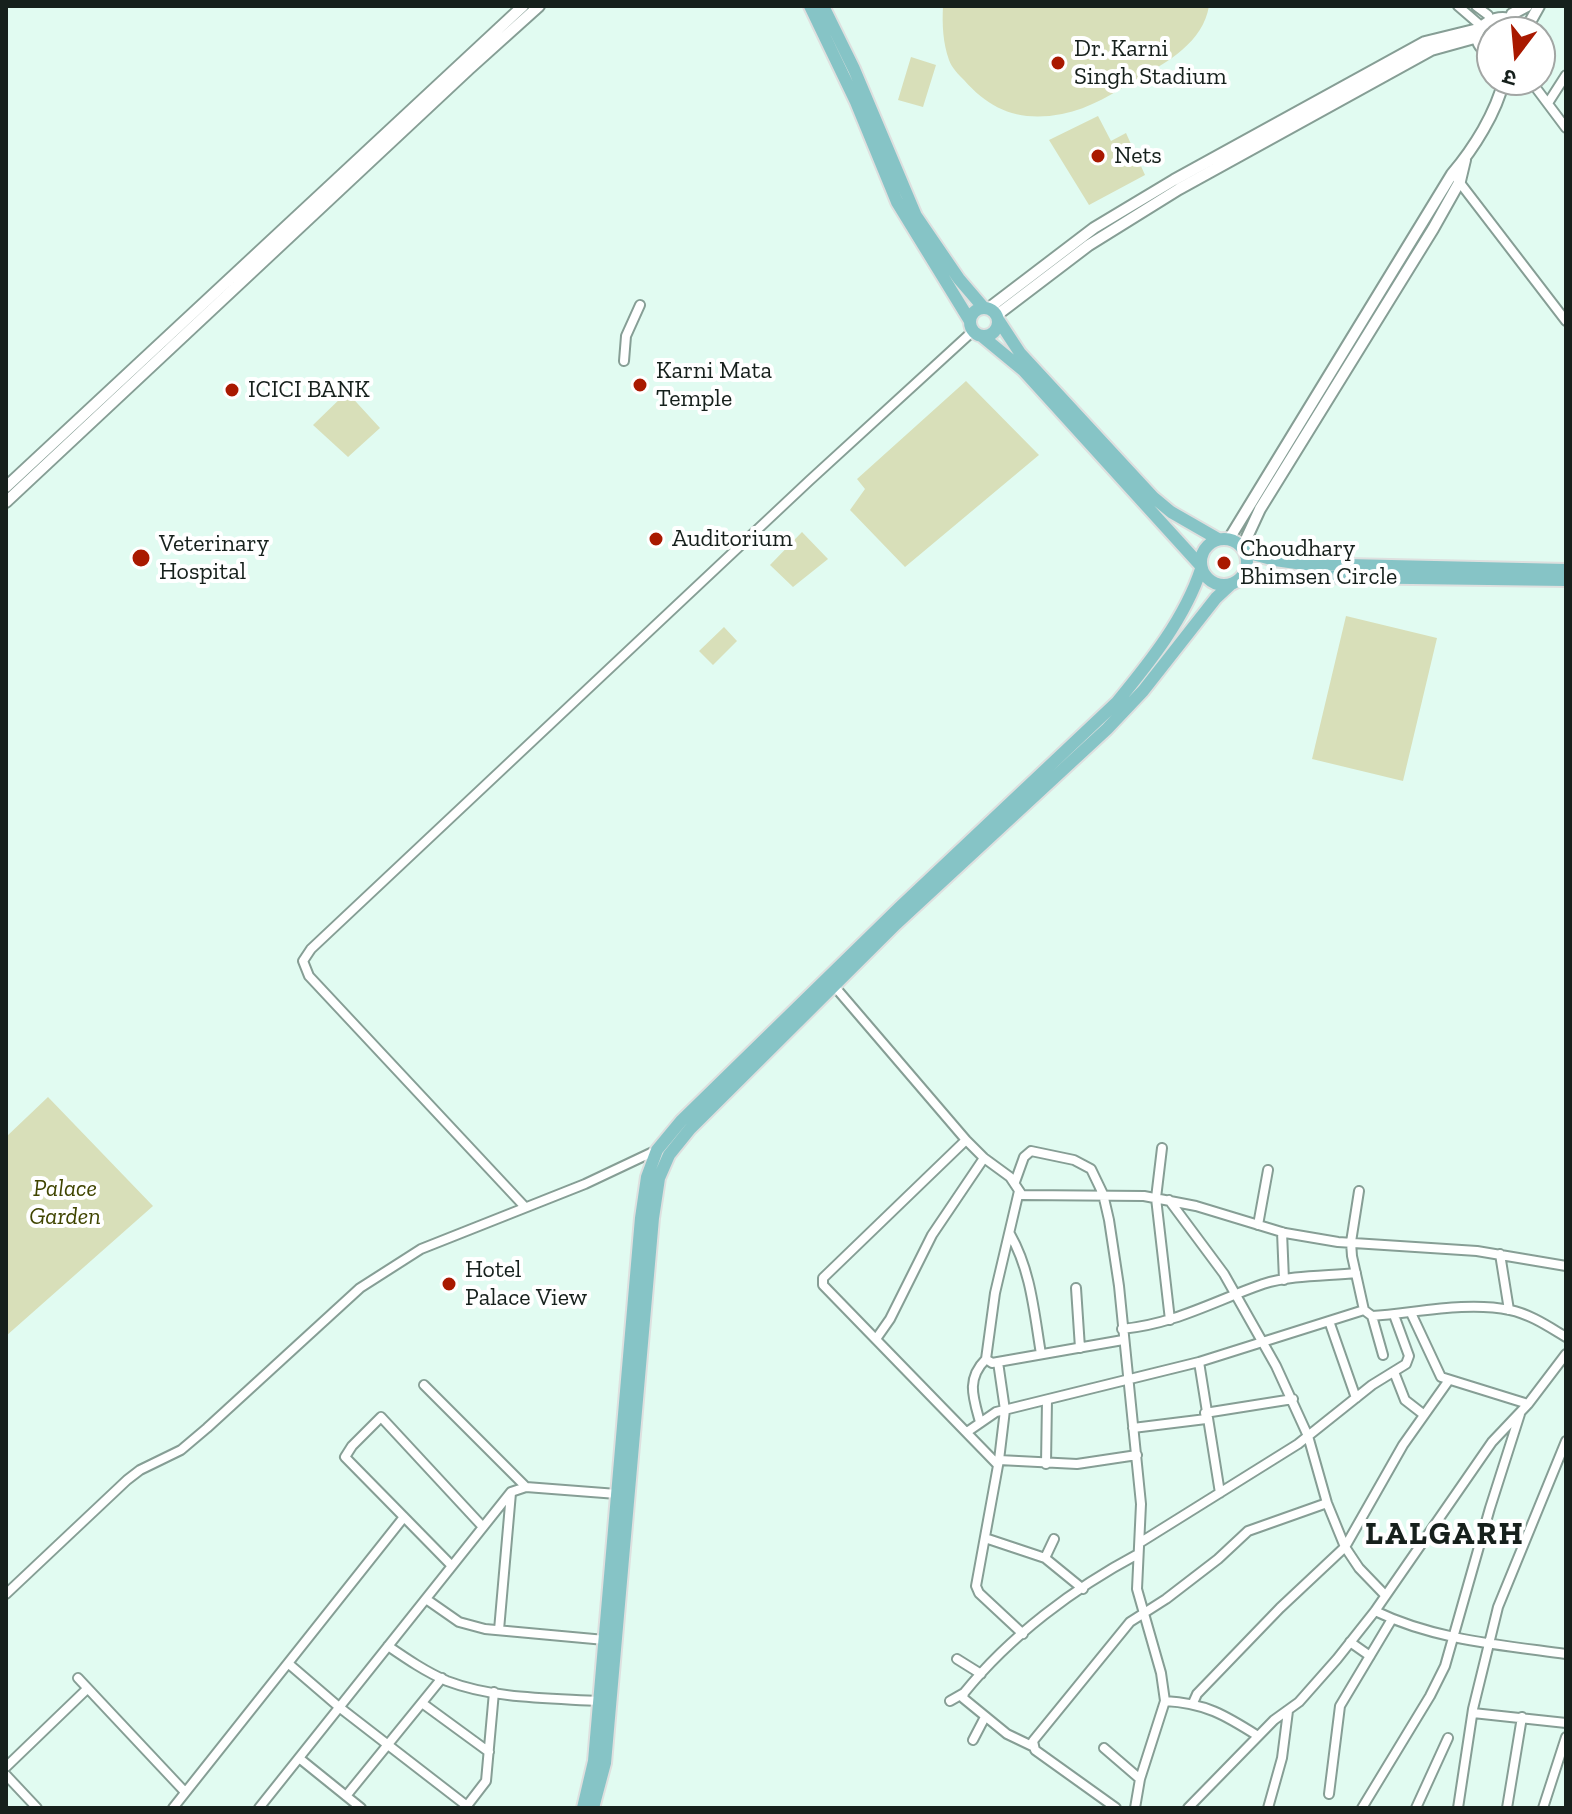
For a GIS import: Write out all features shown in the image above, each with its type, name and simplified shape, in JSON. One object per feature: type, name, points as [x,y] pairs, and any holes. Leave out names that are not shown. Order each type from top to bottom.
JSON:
[{"type":"main road","points":[[810,6],[851,91],[897,202],[975,330],[1023,370],[1200,567],[1204,576],[1215,584],[1335,577],[1566,580]]},
{"type":"main road","points":[[823,6],[854,69],[916,216],[959,279],[992,313],[1020,353],[1153,497],[1171,512],[1244,550],[1275,560],[1303,564],[1566,570]]},
{"type":"main road","points":[[975,330],[972,314],[992,313]]},
{"type":"main road","points":[[975,330],[991,335],[997,329],[992,313]]},
{"type":"main road","points":[[583,1808],[594,1761],[641,1218],[647,1177],[657,1150],[681,1121],[900,907],[1117,702],[1143,670],[1188,602],[1203,551],[1210,542],[1223,539]]},
{"type":"main road","points":[[593,1808],[605,1763],[651,1232],[659,1178],[669,1155],[690,1129],[896,924],[1107,729],[1143,691],[1181,640],[1246,569],[1244,550]]},
{"type":"street","points":[[6,487],[523,6]]},
{"type":"street","points":[[6,502],[539,6]]},
{"type":"street","points":[[1458,6],[1476,28]]},
{"type":"street","points":[[1476,6],[1488,15],[1500,11],[1515,16]]},
{"type":"street","points":[[1512,14],[1527,6]]},
{"type":"street","points":[[992,313],[1060,251],[1174,180],[1425,42],[1476,30]]},
{"type":"street","points":[[1548,103],[1566,75]]},
{"type":"street","points":[[1244,550],[1260,509],[1456,178],[1498,96]]},
{"type":"street","points":[[1543,96],[1566,128]]},
{"type":"street","points":[[1456,178],[1566,321]]},
{"type":"street","points":[[1223,539],[1456,178]]},
{"type":"street","points":[[624,361],[626,336],[640,305]]},
{"type":"street","points":[[525,1207],[309,976],[303,961],[311,949],[809,481],[975,330]]},
{"type":"street","points":[[835,987],[966,1140],[1027,1196],[1103,1194],[1168,1199],[1282,1232],[1351,1242],[1500,1254],[1566,1266]]},
{"type":"street","points":[[966,1140],[823,1278],[825,1289],[999,1463],[1077,1464],[1137,1455]]},
{"type":"street","points":[[1162,1148],[1156,1198],[1170,1320]]},
{"type":"street","points":[[6,1594],[127,1480],[140,1470],[181,1450],[360,1288],[421,1249],[585,1184],[657,1150]]},
{"type":"street","points":[[1015,1182],[1024,1157],[1031,1151],[1039,1151],[1074,1160],[1091,1169],[1103,1194],[1119,1286],[1137,1455],[1141,1542],[1137,1589],[1161,1673],[1165,1701],[1140,1779],[1135,1808]]},
{"type":"street","points":[[876,1339],[890,1319],[932,1235],[984,1158]]},
{"type":"street","points":[[1258,1225],[1268,1170]]},
{"type":"street","points":[[980,1422],[971,1387],[976,1372],[986,1359],[995,1293],[1019,1191]]},
{"type":"street","points":[[1359,1191],[1351,1242],[1364,1310],[1372,1316],[1383,1355]]},
{"type":"street","points":[[1168,1199],[1224,1274],[1262,1341],[1293,1399],[1308,1436],[1327,1503],[1345,1547],[1359,1568],[1385,1595]]},
{"type":"street","points":[[1282,1232],[1284,1280]]},
{"type":"street","points":[[1010,1234],[1021,1252],[1029,1277],[1041,1354]]},
{"type":"street","points":[[1500,1254],[1509,1310]]},
{"type":"street","points":[[1122,1329],[1152,1326],[1284,1280],[1356,1273]]},
{"type":"street","points":[[1076,1288],[1080,1348]]},
{"type":"street","points":[[1372,1316],[1467,1309],[1509,1310],[1536,1320],[1566,1337]]},
{"type":"street","points":[[967,1432],[1005,1410],[1199,1362],[1364,1310]]},
{"type":"street","points":[[1411,1313],[1438,1373],[1449,1380],[1528,1404]]},
{"type":"street","points":[[1141,1542],[1308,1436],[1406,1364],[1409,1356],[1394,1315]]},
{"type":"street","points":[[1329,1321],[1356,1398]]},
{"type":"street","points":[[986,1359],[992,1363],[1123,1340]]},
{"type":"street","points":[[1188,1808],[1274,1720],[1288,1711],[1350,1642],[1375,1611],[1492,1442],[1528,1404],[1566,1354]]},
{"type":"street","points":[[998,1362],[1005,1410],[977,1590],[1023,1634]]},
{"type":"street","points":[[1199,1362],[1220,1493]]},
{"type":"street","points":[[1394,1372],[1405,1400],[1423,1414]]},
{"type":"street","points":[[1193,1703],[1197,1694],[1280,1608],[1345,1547],[1423,1414],[1449,1380]]},
{"type":"street","points":[[424,1385],[526,1487]]},
{"type":"street","points":[[1133,1428],[1293,1399]]},
{"type":"street","points":[[1046,1464],[1047,1400]]},
{"type":"street","points":[[1362,1808],[1445,1666],[1521,1412]]},
{"type":"street","points":[[452,1566],[345,1457],[352,1446],[381,1417],[483,1527]]},
{"type":"street","points":[[1458,1808],[1473,1713],[1492,1643],[1498,1607],[1565,1445]]},
{"type":"street","points":[[259,1808],[511,1492],[526,1487],[617,1494]]},
{"type":"street","points":[[499,1630],[511,1492]]},
{"type":"street","points":[[1032,1746],[1081,1679],[1130,1622],[1218,1559],[1248,1531],[1327,1503]]},
{"type":"street","points":[[173,1808],[404,1517]]},
{"type":"street","points":[[985,1538],[1045,1558],[1083,1589]]},
{"type":"street","points":[[1045,1558],[1054,1539]]},
{"type":"street","points":[[950,1701],[964,1693],[1023,1634],[1109,1568],[1138,1554]]},
{"type":"street","points":[[426,1599],[459,1622],[499,1630],[605,1640]]},
{"type":"street","points":[[1375,1611],[1453,1639],[1566,1654]]},
{"type":"street","points":[[1329,1794],[1340,1706],[1392,1619]]},
{"type":"street","points":[[1350,1642],[1370,1656]]},
{"type":"street","points":[[388,1646],[442,1678],[494,1692],[599,1701]]},
{"type":"street","points":[[957,1659],[981,1674]]},
{"type":"street","points":[[289,1664],[466,1807],[486,1781],[494,1692]]},
{"type":"street","points":[[78,1678],[185,1792]]},
{"type":"street","points":[[346,1796],[442,1678]]},
{"type":"street","points":[[6,1767],[87,1689]]},
{"type":"street","points":[[964,1693],[963,1698],[1007,1734],[1032,1746],[1116,1808]]},
{"type":"street","points":[[1165,1701],[1193,1703],[1221,1713],[1258,1736]]},
{"type":"street","points":[[422,1703],[489,1752]]},
{"type":"street","points":[[1268,1808],[1282,1758],[1288,1711]]},
{"type":"street","points":[[1473,1713],[1566,1723]]},
{"type":"street","points":[[973,1740],[985,1717]]},
{"type":"street","points":[[1507,1808],[1522,1717]]},
{"type":"street","points":[[1543,1808],[1566,1737]]},
{"type":"street","points":[[1416,1808],[1448,1738]]},
{"type":"street","points":[[1104,1748],[1140,1779]]},
{"type":"street","points":[[299,1758],[361,1808]]},
{"type":"street","points":[[1554,1772],[1566,1776]]},
{"type":"street","points":[[6,1775],[37,1808]]},
{"type":"green space","name":"Dr. Karni Singh Stadium","points":[[943,6],[1209,6],[1200,30],[1192,40],[1161,65],[1082,108],[1062,114],[1033,116],[1008,112],[985,100],[955,71],[945,47]]},
{"type":"green space","points":[[911,57],[936,65],[923,107],[898,100]]},
{"type":"green space","name":"Nets","points":[[1098,116],[1111,141],[1126,133],[1145,175],[1089,205],[1049,140]]},
{"type":"green space","points":[[966,381],[1039,455],[905,567],[850,510],[865,489],[857,479]]},
{"type":"green space","points":[[347,392],[380,428],[348,457],[313,425]]},
{"type":"green space","points":[[802,532],[828,559],[793,587],[770,565]]},
{"type":"green space","points":[[1346,616],[1437,638],[1403,781],[1312,759]]},
{"type":"green space","points":[[724,627],[737,641],[713,665],[699,651]]},
{"type":"green space","name":"Palace Garden","points":[[48,1097],[153,1206],[6,1336],[6,1137]]},
{"type":"place","name":"Dr. Karni Singh Stadium","points":[[1058,63]]},
{"type":"place","name":"Nets","points":[[1098,156]]},
{"type":"place","name":"Karni Mata Temple","points":[[640,385]]},
{"type":"place","name":"ICICI BANK","points":[[232,390]]},
{"type":"place","name":"Auditorium","points":[[656,539]]},
{"type":"place","name":"Veterinary Hospital","points":[[141,558]]},
{"type":"place","name":"Choudhary Bhimsen Circle","points":[[1224,563]]},
{"type":"place","name":"Hotel Palace View","points":[[449,1284]]},
{"type":"district","name":"LALGARH","points":[[1445,1535]]}]
